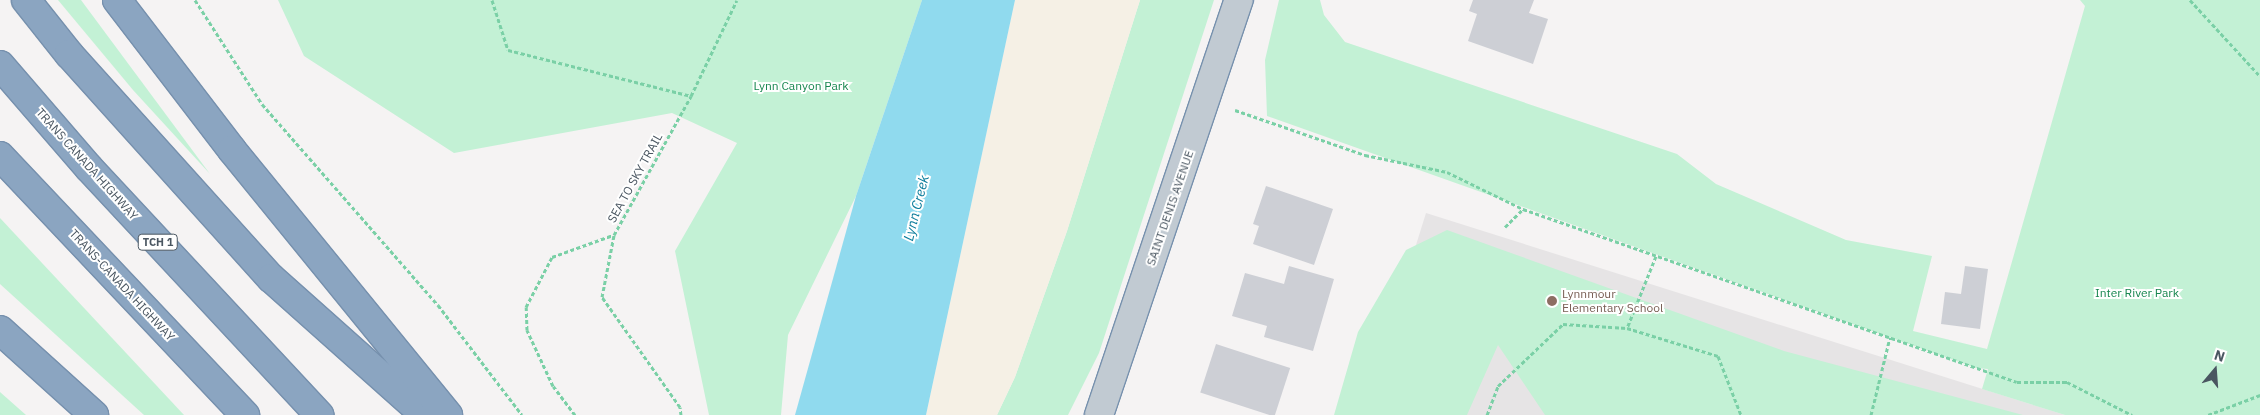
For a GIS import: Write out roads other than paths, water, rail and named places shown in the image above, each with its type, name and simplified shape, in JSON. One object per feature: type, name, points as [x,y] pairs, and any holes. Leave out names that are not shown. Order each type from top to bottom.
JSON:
[{"type":"highway","points":[[26,0],[69,54],[271,278],[425,415]]},
{"type":"highway","points":[[118,0],[232,150],[448,415]]},
{"type":"highway","name":"TRANS CANADA HIGHWAY","points":[[0,65],[89,168],[319,415]]},
{"type":"highway","name":"TRANS-CANADA HIGHWAY","points":[[0,156],[245,415]]},
{"type":"highway","points":[[0,330],[94,415]]},
{"type":"street","name":"SAINT DENIS AVENUE","points":[[1099,415],[1239,0]]},
{"type":"water","name":"Lynn Creek","points":[[922,0],[1015,0],[926,415],[795,415],[856,196]]},
{"type":"place","name":"Lynnmour Elementary School","points":[[1552,301]]},
{"type":"park label","name":"Lynn Canyon Park","points":[[801,86]]},
{"type":"park label","name":"Inter River Park","points":[[2137,293]]}]
